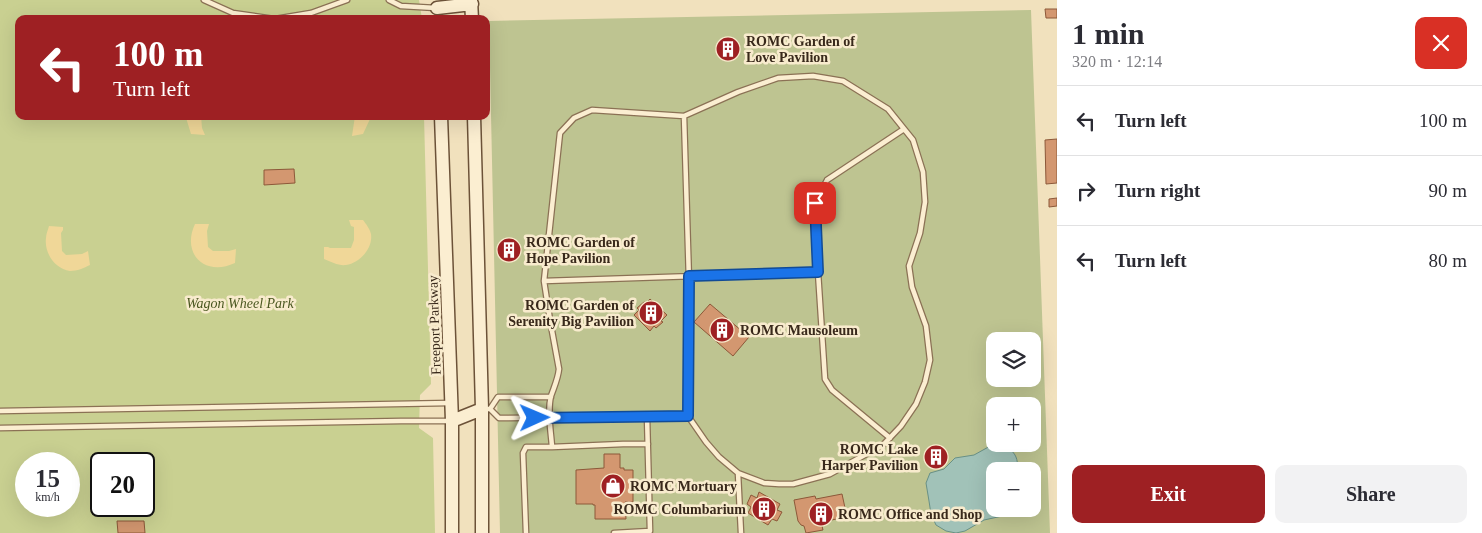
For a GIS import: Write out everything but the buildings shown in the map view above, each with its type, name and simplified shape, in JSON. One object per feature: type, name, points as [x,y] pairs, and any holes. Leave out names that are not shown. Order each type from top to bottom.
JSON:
[{"type":"main road","points":[[437,9],[471,2],[472,15]]},
{"type":"main road","name":"Freeport Parkway","points":[[441,120],[452,403],[452,533]]},
{"type":"main road","points":[[474,120],[486,409],[482,533]]},
{"type":"main road","points":[[452,403],[486,409]]},
{"type":"main road","points":[[452,421],[486,409]]},
{"type":"lane","points":[[204,0],[232,13],[246,15]]},
{"type":"lane","points":[[299,15],[311,13],[346,0]]},
{"type":"lane","points":[[390,0],[401,6],[437,9]]},
{"type":"lane","points":[[552,447],[549,418],[551,397],[559,370],[544,281],[560,133],[574,118],[592,110],[684,116],[738,92],[778,78],[813,76],[843,81],[888,109],[913,140],[923,172],[925,202],[920,233],[909,266],[912,287],[926,326],[930,360],[925,382],[916,404],[901,426],[883,445],[830,474],[793,484],[764,483],[738,473],[719,457],[688,416],[689,276],[684,116]]},
{"type":"lane","points":[[890,438],[832,390],[825,379],[815,203],[827,180],[904,129]]},
{"type":"lane","points":[[544,281],[818,272]]},
{"type":"lane","points":[[551,397],[498,397],[486,409],[499,418],[688,416]]},
{"type":"lane","points":[[0,411],[452,403]]},
{"type":"lane","points":[[614,533],[650,531],[647,416]]},
{"type":"lane","points":[[0,428],[452,421]]},
{"type":"lane","points":[[526,533],[522,453],[526,447],[648,444]]},
{"type":"lane","points":[[738,473],[741,533]]},
{"type":"green space","name":"Wagon Wheel Park","points":[[0,0],[419,0],[421,15],[15,15],[15,120],[424,120],[431,384],[420,395],[419,428],[433,438],[435,533],[0,533]]},
{"type":"green space","points":[[1031,10],[1050,533],[500,533],[490,21]]},
{"type":"sand","points":[[187,120],[201,120],[205,135],[191,134]]},
{"type":"sand","points":[[354,120],[370,120],[363,134],[352,136]]},
{"type":"sand","points":[[349,220],[363,220],[368,227],[371,239],[368,249],[361,258],[351,264],[338,264],[324,259],[324,247],[351,248],[354,240],[354,227],[351,226]]},
{"type":"sand","points":[[195,224],[209,224],[207,231],[208,247],[213,251],[236,249],[235,263],[224,267],[214,267],[205,265],[198,260],[191,245],[191,235]]},
{"type":"sand","points":[[49,226],[63,227],[61,233],[62,251],[66,255],[82,254],[88,251],[90,265],[70,271],[55,264],[49,255],[46,244]]},
{"type":"water","points":[[986,448],[986,452],[1013,452],[1017,459],[1017,462],[986,462],[986,517],[998,517],[984,520],[965,531],[956,533],[946,531],[936,525],[931,514],[926,483],[930,473],[944,469],[955,458],[974,455]]},
{"type":"place","name":"ROMC Garden of Love Pavilion","points":[[728,49]]},
{"type":"place","name":"ROMC Garden of Hope Pavilion","points":[[509,250]]},
{"type":"place","name":"ROMC Garden of Serenity Big Pavilion","points":[[651,313]]},
{"type":"place","name":"ROMC Mausoleum","points":[[722,330]]},
{"type":"place","name":"ROMC Lake Harper Pavilion","points":[[936,457]]},
{"type":"place","name":"ROMC Mortuary","points":[[613,486]]},
{"type":"place","name":"ROMC Columbarium","points":[[764,509]]},
{"type":"place","name":"ROMC Office and Shop","points":[[821,514]]},
{"type":"route","points":[[535,418],[688,416],[689,276],[818,272],[815,203]]}]
